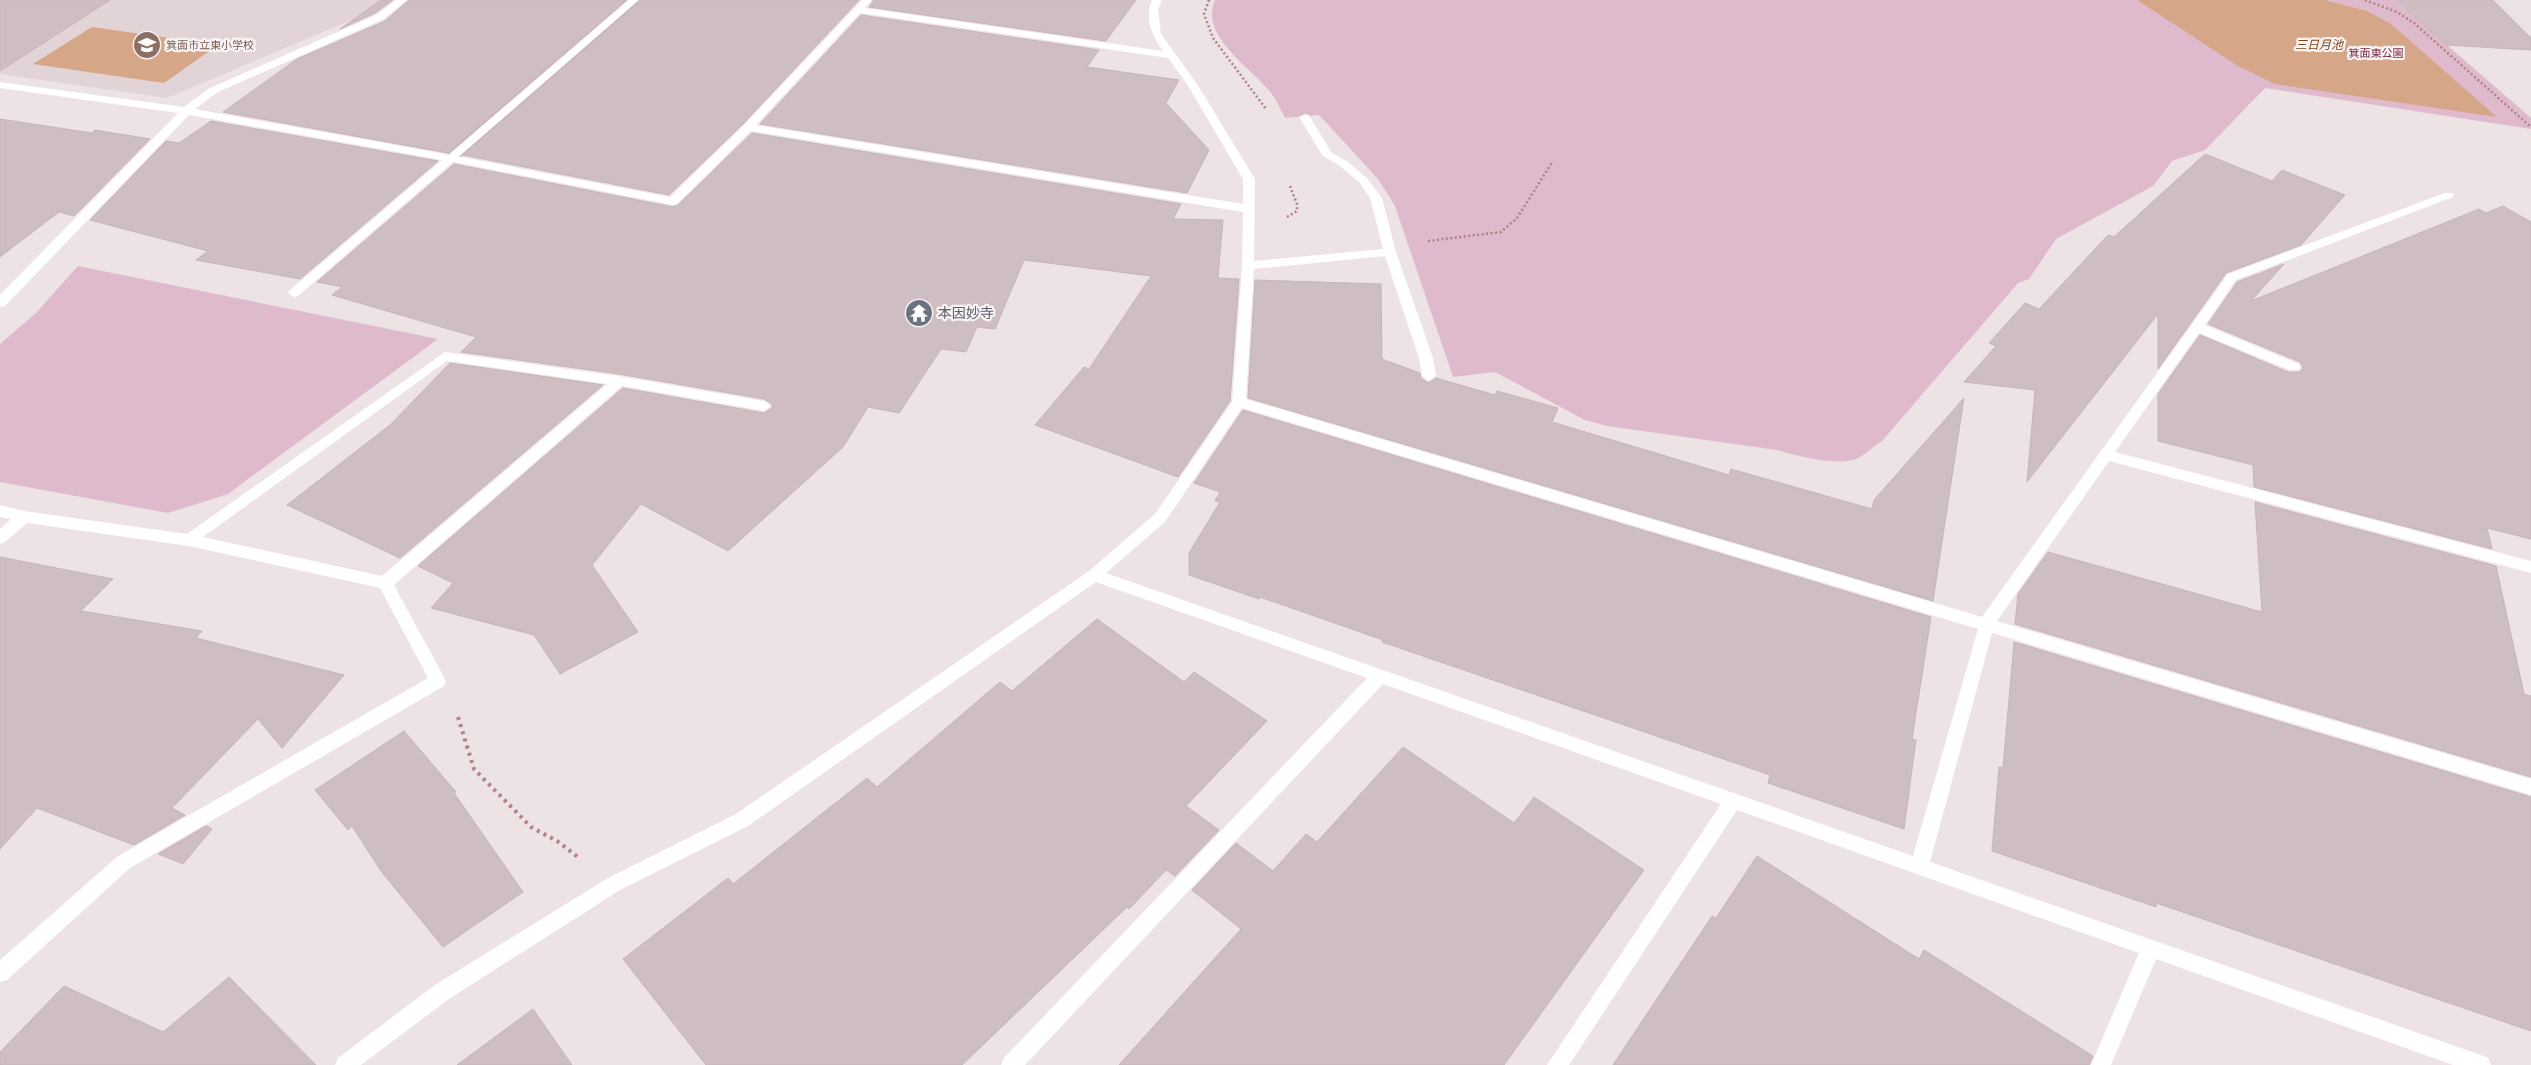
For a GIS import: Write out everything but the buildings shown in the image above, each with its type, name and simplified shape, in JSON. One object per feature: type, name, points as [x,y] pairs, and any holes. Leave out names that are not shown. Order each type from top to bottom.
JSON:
[{"type":"street","points":[[3,296],[186,111],[214,90],[380,17],[402,0]]},
{"type":"street","points":[[294,294],[634,0]]},
{"type":"street","points":[[0,85],[186,111],[451,158],[672,200],[748,127],[867,0]]},
{"type":"street","points":[[345,1065],[442,992],[614,884],[742,820],[1094,575],[1160,518],[1239,402],[1248,266],[1249,179],[1192,84],[1156,34],[1153,9],[1157,0]]},
{"type":"street","points":[[858,10],[1170,55]]},
{"type":"street","points":[[1305,117],[1327,154],[1344,164],[1364,181],[1376,198],[1390,252],[1426,358],[1429,376]]},
{"type":"street","points":[[748,127],[1249,209]]},
{"type":"street","points":[[1919,867],[1986,623],[2232,277],[2449,195]]},
{"type":"street","points":[[1248,266],[1390,252]]},
{"type":"street","points":[[2197,327],[2294,367]]},
{"type":"street","points":[[189,540],[445,356],[619,381],[764,406]]},
{"type":"street","points":[[386,583],[619,381]]},
{"type":"street","points":[[1239,402],[1986,623],[2531,787]]},
{"type":"street","points":[[2106,455],[2531,567]]},
{"type":"street","points":[[0,512],[189,540],[386,583],[438,681],[124,862],[0,973]]},
{"type":"street","points":[[0,538],[24,517]]},
{"type":"street","points":[[1094,575],[2150,950],[2481,1065]]},
{"type":"street","points":[[1012,1065],[1379,677]]},
{"type":"street","points":[[1557,1065],[1733,801]]},
{"type":"street","points":[[2101,1065],[2150,950]]},
{"type":"path","points":[[2365,0],[2397,12],[2414,23],[2531,127]]},
{"type":"path","points":[[1421,242],[1501,232],[1517,218],[1553,161]]},
{"type":"path","points":[[460,722],[474,768],[531,827],[557,841]]},
{"type":"shaded area","name":"箕面市立東小学校","points":[[0,0],[384,0],[363,15],[167,98],[0,74]]},
{"type":"green space","name":"箕面東公園","points":[[1215,0],[2395,0],[2531,118],[2531,129],[2265,88],[2205,150],[2172,161],[2153,186],[2056,239],[2029,279],[2018,283],[1882,441],[1856,459],[1828,461],[1777,450],[1607,426],[1585,420],[1495,372],[1453,377],[1395,206],[1378,179],[1319,115],[1285,118],[1266,87],[1231,53],[1221,40],[1212,14]]},
{"type":"green space","points":[[78,266],[438,339],[228,494],[168,513],[0,482],[0,344],[36,313]]},
{"type":"water","name":"三日月池","points":[[2137,0],[2324,0],[2367,11],[2391,24],[2497,117],[2275,84],[2238,66]]},
{"type":"water","points":[[92,27],[218,45],[164,83],[33,64]]},
{"type":"place","name":"箕面市立東小学校","points":[[147,45]]},
{"type":"place","name":"本因妙寺","points":[[919,313]]}]
